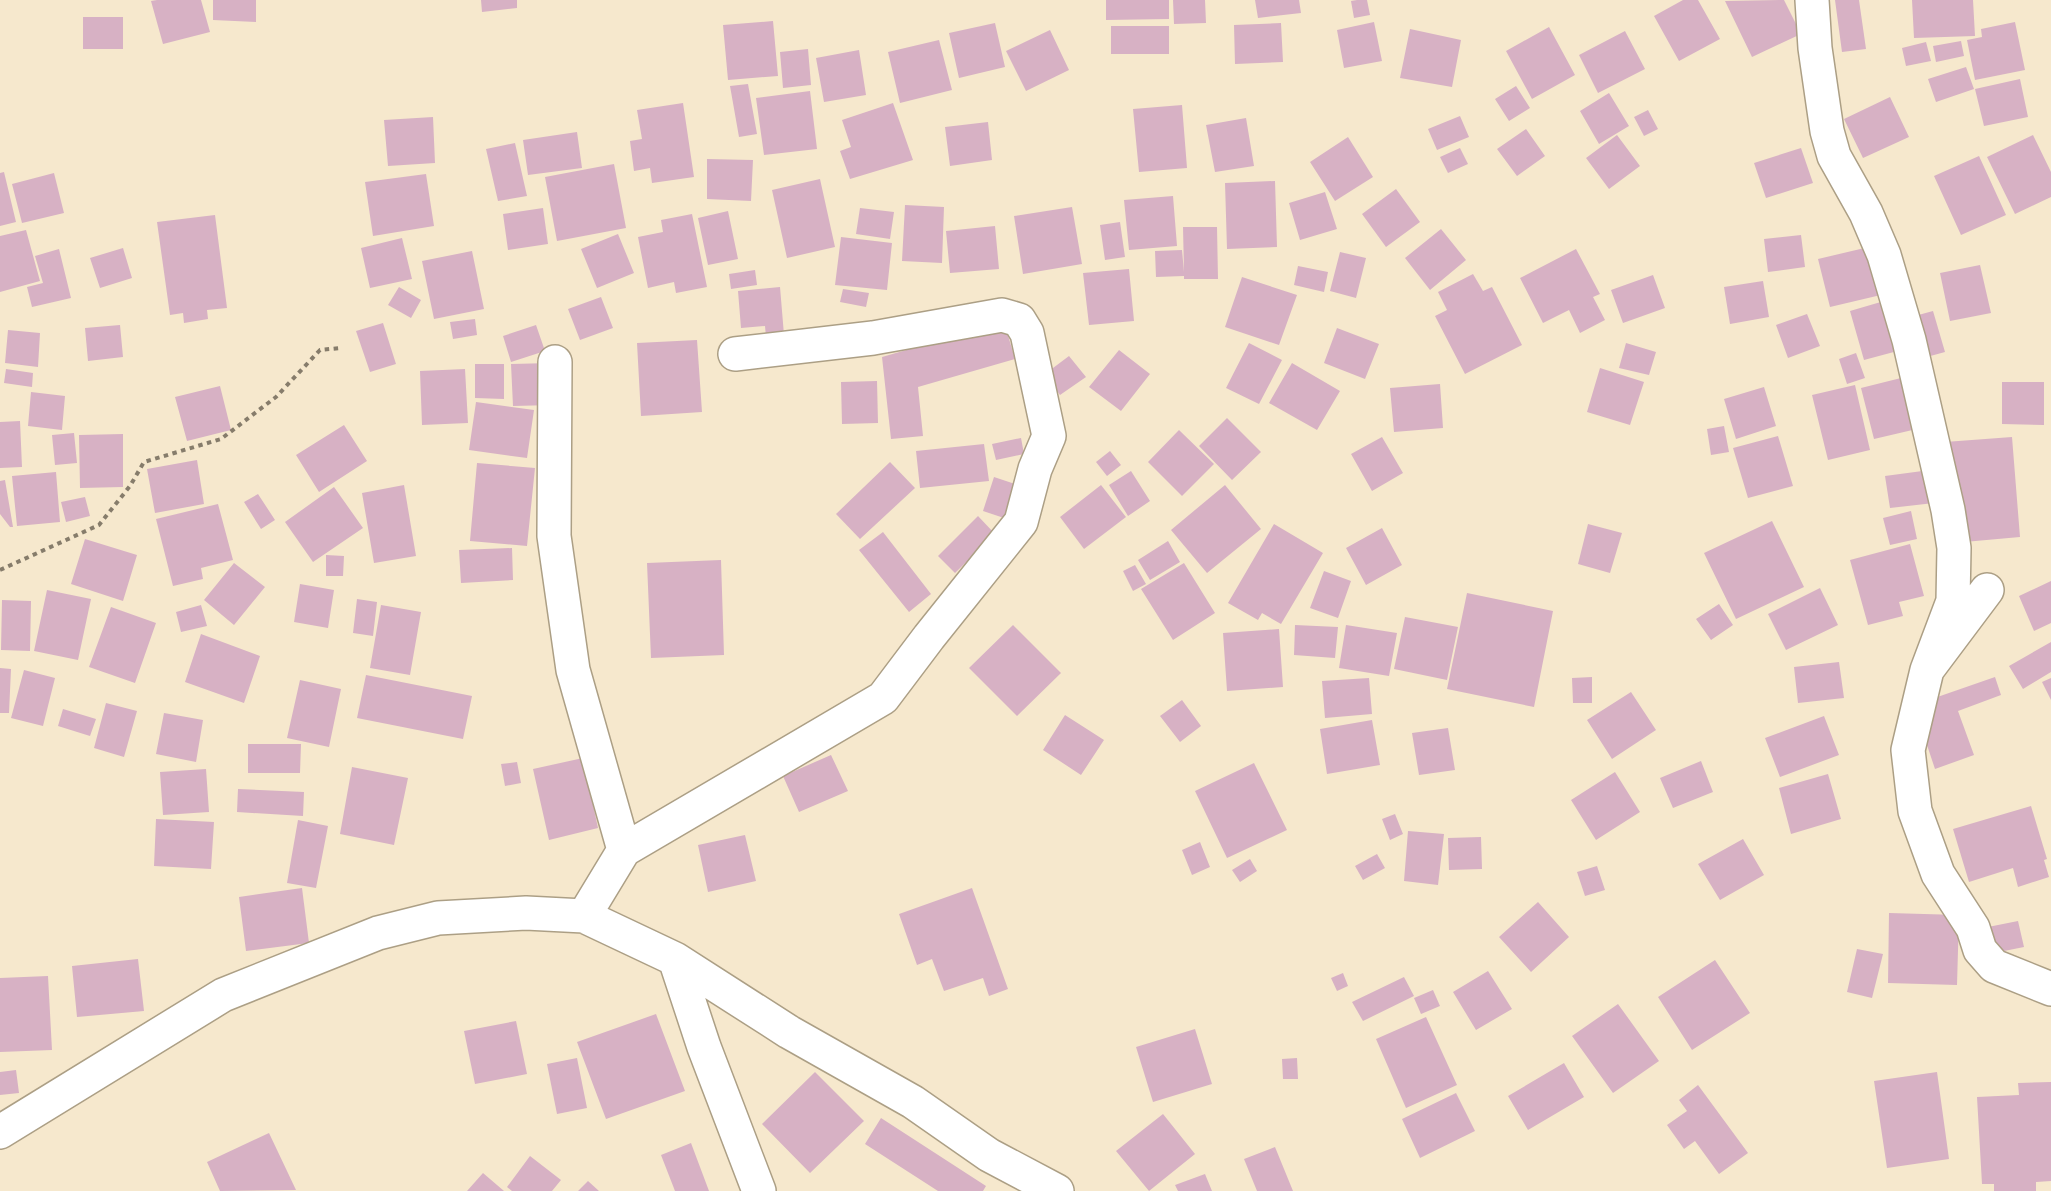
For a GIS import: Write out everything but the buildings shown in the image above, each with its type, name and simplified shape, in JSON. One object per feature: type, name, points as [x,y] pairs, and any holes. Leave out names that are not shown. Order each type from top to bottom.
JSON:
[{"type":"street","points":[[1812,0],[1815,48],[1827,131],[1834,156],[1866,213],[1884,255],[1908,340],[1948,510],[1954,548],[1953,601],[1927,670],[1908,750],[1915,811],[1938,874],[1973,928],[1980,950],[1994,966],[2051,989]]},
{"type":"street","points":[[584,916],[624,850],[883,698],[928,636],[1021,522],[1035,469],[1048,436],[1027,333],[1019,320],[1002,315],[873,338],[735,354]]},
{"type":"street","points":[[555,362],[554,536],[573,670],[624,850]]},
{"type":"street","points":[[1927,670],[1987,590]]},
{"type":"street","points":[[0,1132],[223,995],[378,933],[438,918],[526,913],[584,916],[675,959],[789,1032],[913,1102],[989,1155],[1057,1191]]},
{"type":"street","points":[[675,959],[704,1047],[759,1191]]},
{"type":"path","points":[[0,570],[99,525],[130,486],[144,462],[221,439],[276,397],[321,350],[340,348]]}]
